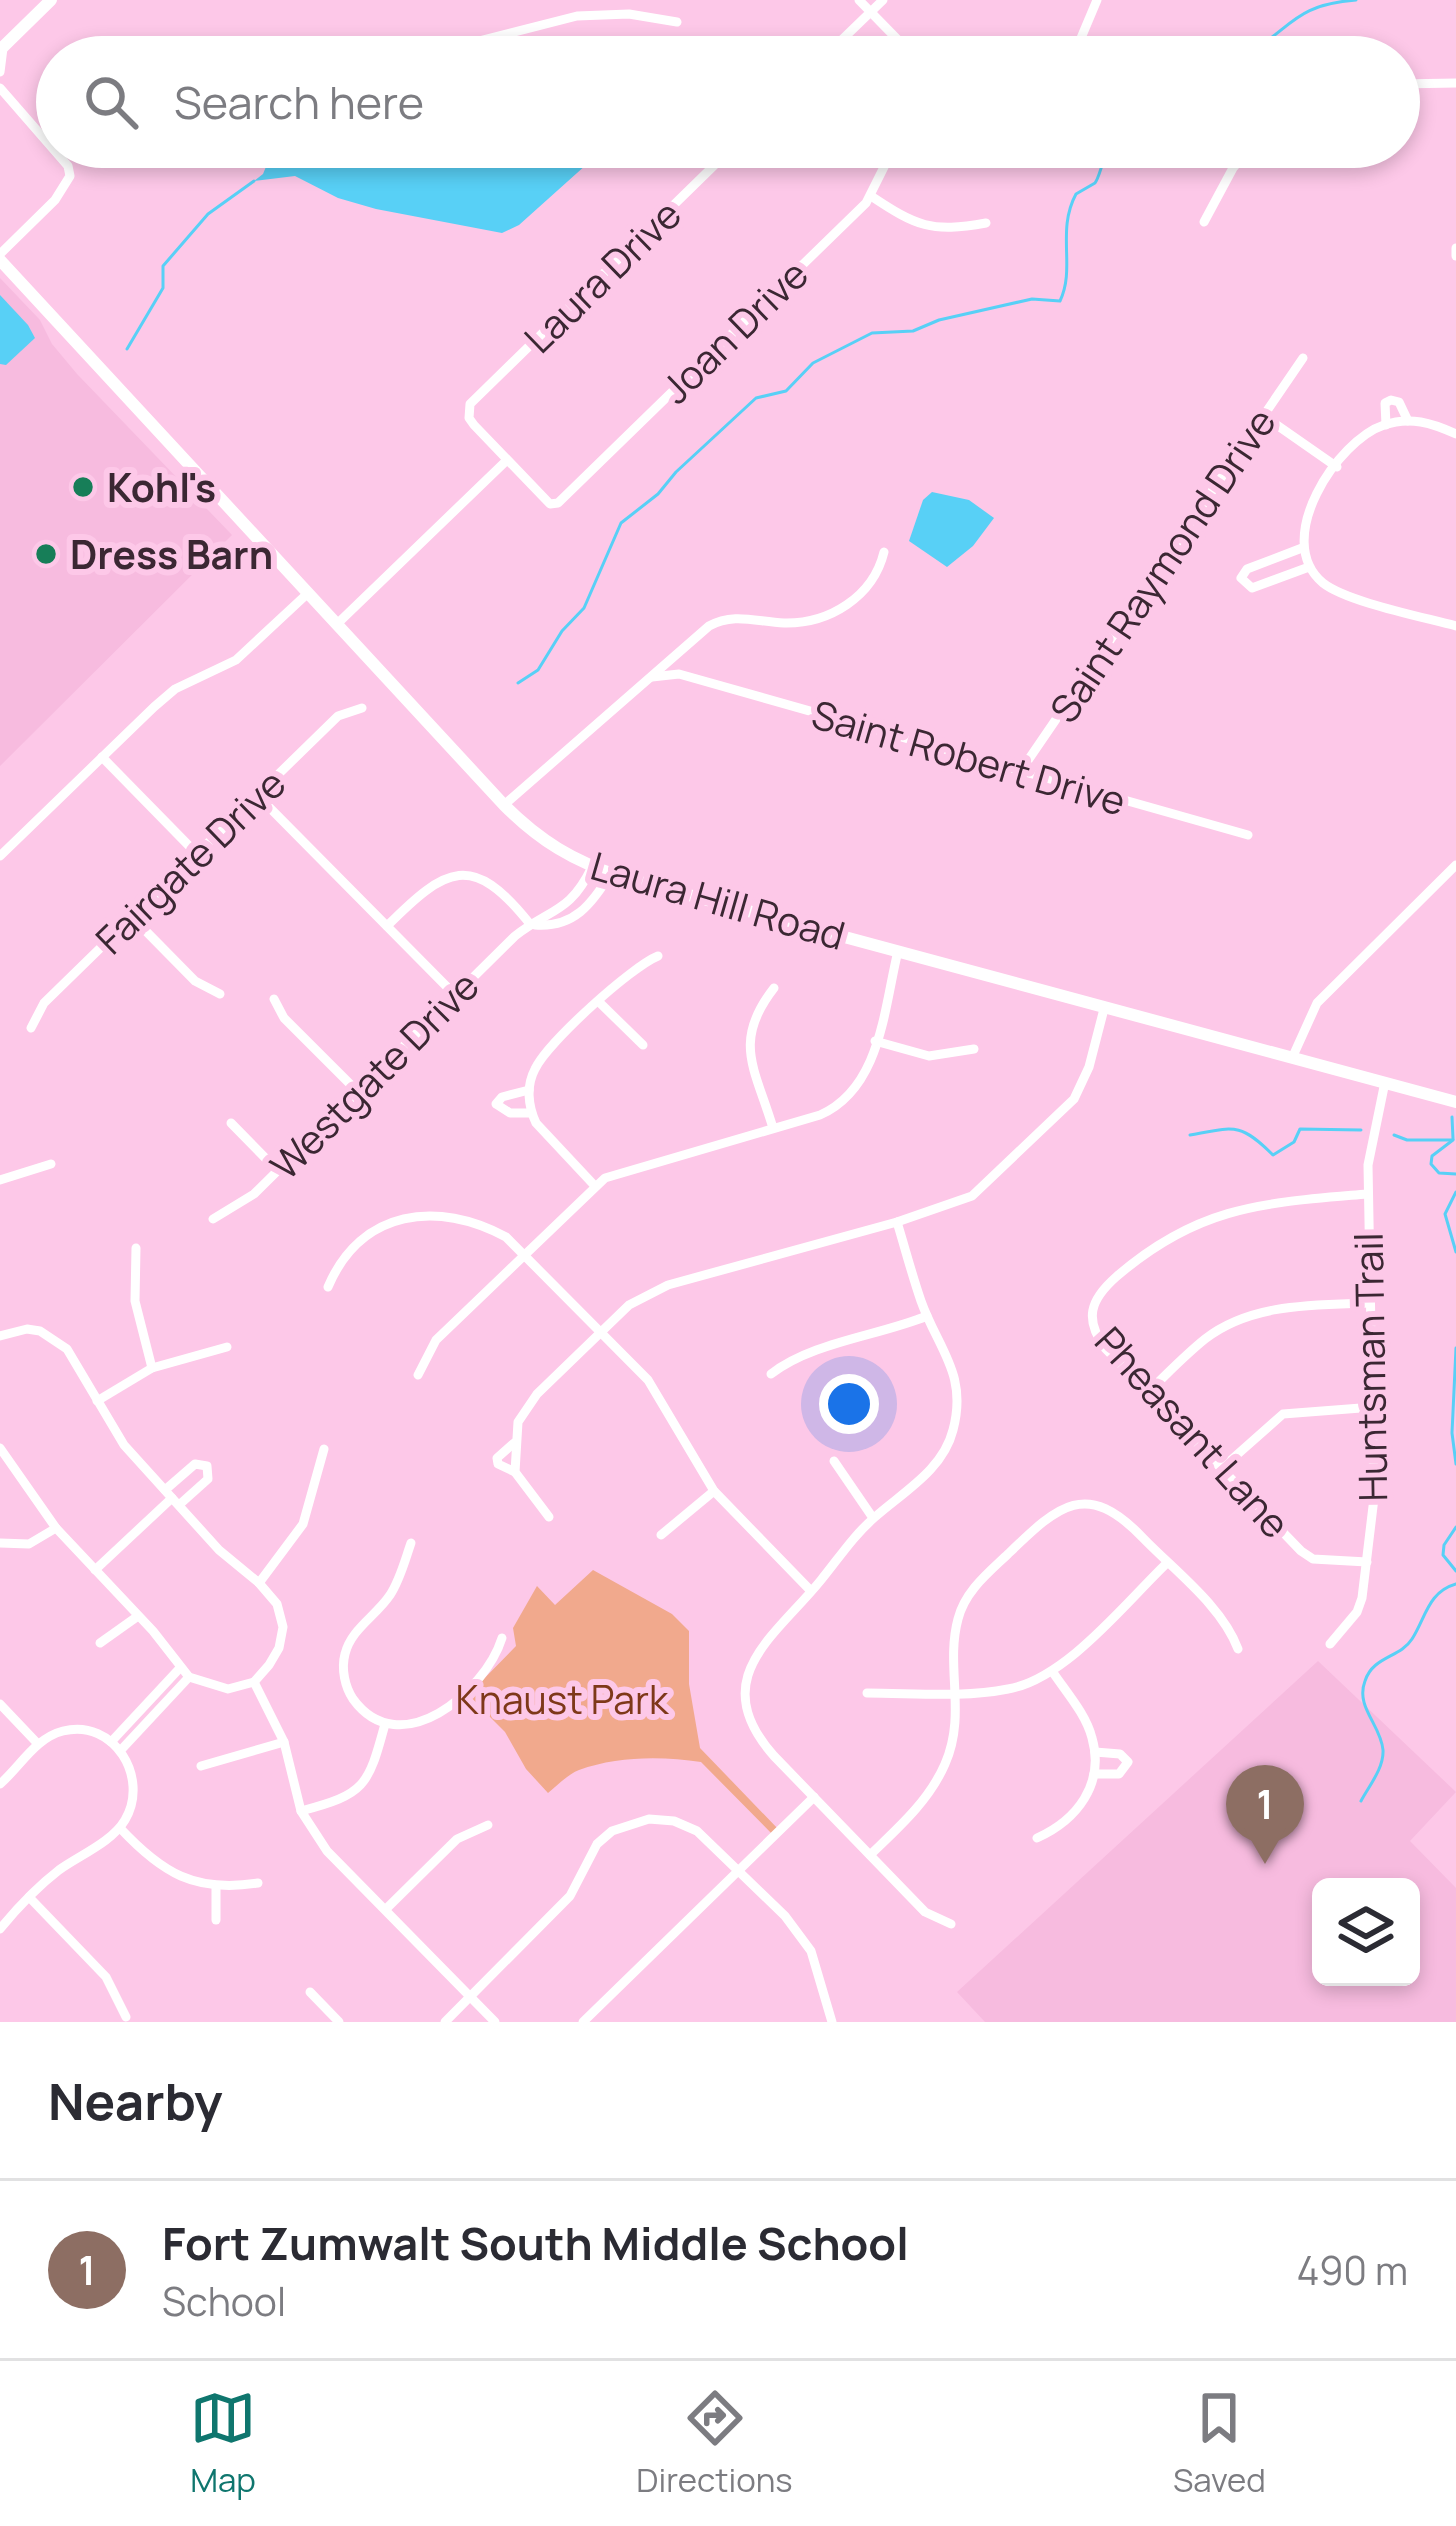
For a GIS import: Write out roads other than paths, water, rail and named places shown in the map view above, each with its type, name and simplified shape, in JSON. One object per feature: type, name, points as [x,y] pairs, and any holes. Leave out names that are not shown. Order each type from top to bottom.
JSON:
[{"type":"main road","points":[[2,48],[51,0]]},
{"type":"main road","name":"Laura Hill Road","points":[[0,257],[504,805],[549,845],[610,873],[1456,1102]]},
{"type":"street","points":[[573,0],[577,16]]},
{"type":"street","points":[[859,0],[894,36]]},
{"type":"street","points":[[845,36],[883,0]]},
{"type":"street","points":[[1082,36],[1097,0]]},
{"type":"street","points":[[498,36],[577,16],[629,14],[677,22]]},
{"type":"street","points":[[0,72],[2,48]]},
{"type":"street","points":[[1420,84],[1456,83]]},
{"type":"street","points":[[1,92],[36,131]]},
{"type":"street","points":[[0,257],[55,200],[70,176],[68,168]]},
{"type":"street","name":"Laura Drive","points":[[506,461],[474,425],[468,413],[470,404],[712,168]]},
{"type":"street","name":"Joan Drive","points":[[506,461],[546,501],[559,503],[871,196],[884,168]]},
{"type":"street","points":[[1204,222],[1233,168]]},
{"type":"street","points":[[871,196],[906,220],[926,227],[986,223]]},
{"type":"street","name":"Saint Raymond Drive","points":[[1020,772],[1304,358]]},
{"type":"street","points":[[1386,425],[1383,413],[1391,400],[1404,408],[1408,421]]},
{"type":"street","points":[[1264,416],[1337,467]]},
{"type":"street","points":[[1456,434],[1408,421],[1365,434],[1310,507],[1302,548],[1310,567],[1336,591],[1456,626]]},
{"type":"street","points":[[336,625],[506,461]]},
{"type":"street","points":[[1302,548],[1247,569],[1242,574],[1244,584],[1252,588],[1310,567]]},
{"type":"street","points":[[504,805],[709,626],[730,618],[795,623],[831,614],[874,581],[884,552]]},
{"type":"street","points":[[0,856],[170,693],[236,660],[307,594]]},
{"type":"street","points":[[686,647],[680,664],[689,677]]},
{"type":"street","name":"Saint Robert Drive","points":[[652,677],[689,677],[1249,836]]},
{"type":"street","name":"Fairgate Drive","points":[[31,1028],[44,1003],[338,716],[362,708]]},
{"type":"street","points":[[102,757],[197,854]]},
{"type":"street","points":[[257,795],[455,995]]},
{"type":"street","points":[[1293,1056],[1317,1003],[1456,865]]},
{"type":"street","name":"Westgate Drive","points":[[213,1219],[245,1202],[530,925],[566,905],[581,890],[592,867]]},
{"type":"street","name":"Westgate Drive","points":[[530,925],[558,926],[574,919],[595,899],[610,873]]},
{"type":"street","points":[[387,926],[423,890],[458,876],[493,884],[530,925]]},
{"type":"street","points":[[132,917],[194,981],[220,994]]},
{"type":"street","points":[[418,1375],[436,1340],[594,1185],[628,1169],[820,1114],[849,1099],[867,1072],[898,951]]},
{"type":"street","points":[[594,1185],[548,1138],[531,1113],[529,1090],[534,1071],[599,1002],[640,964],[658,956]]},
{"type":"street","points":[[773,1128],[749,1039],[756,1011],[774,988]]},
{"type":"street","points":[[274,999],[284,1018],[358,1092]]},
{"type":"street","points":[[599,1002],[643,1045]]},
{"type":"street","points":[[515,1472],[514,1443],[527,1406],[629,1305],[668,1285],[897,1222],[972,1196],[1066,1109],[1081,1089],[1104,1009]]},
{"type":"street","points":[[875,1041],[929,1056],[974,1049]]},
{"type":"street","name":"Huntsman Trail","points":[[1330,1644],[1357,1612],[1374,1498],[1367,1194],[1370,1148],[1385,1082]]},
{"type":"street","points":[[529,1090],[502,1097],[496,1104],[510,1113],[531,1113]]},
{"type":"street","points":[[231,1124],[277,1170]]},
{"type":"street","points":[[0,1180],[51,1165]]},
{"type":"street","name":"Pheasant Lane","points":[[1367,1194],[1269,1202],[1194,1224],[1148,1251],[1112,1281],[1097,1297],[1090,1315],[1093,1331],[1105,1348],[1313,1559],[1367,1562]]},
{"type":"street","points":[[328,1286],[351,1247],[384,1226],[415,1216],[470,1220],[506,1238],[648,1381],[714,1491],[811,1591]]},
{"type":"street","points":[[897,1222],[927,1316],[951,1360],[956,1381],[952,1437],[931,1470],[873,1518],[760,1646],[752,1659],[746,1692],[748,1712],[763,1744],[925,1912],[951,1924]]},
{"type":"street","points":[[136,1248],[135,1300],[152,1368]]},
{"type":"street","points":[[1148,1391],[1205,1339],[1244,1319],[1307,1305],[1370,1303]]},
{"type":"street","points":[[771,1374],[801,1354],[868,1338],[927,1316]]},
{"type":"street","points":[[0,1336],[27,1329],[68,1348],[124,1445],[277,1604],[283,1627],[279,1648],[254,1682],[228,1689],[189,1677],[179,1669],[56,1528],[0,1448]]},
{"type":"street","points":[[97,1401],[152,1368],[227,1347]]},
{"type":"street","points":[[1222,1468],[1283,1414],[1375,1407]]},
{"type":"street","points":[[514,1443],[497,1458],[498,1464],[515,1472],[549,1517]]},
{"type":"street","points":[[260,1583],[303,1524],[324,1449]]},
{"type":"street","points":[[834,1461],[873,1518]]},
{"type":"street","points":[[662,1534],[714,1491]]},
{"type":"street","points":[[95,1570],[172,1498]]},
{"type":"street","points":[[869,1856],[933,1786],[953,1742],[958,1693],[955,1634],[965,1599],[1054,1511],[1084,1502],[1114,1511],[1223,1621],[1238,1649]]},
{"type":"street","points":[[0,1543],[29,1544],[56,1528]]},
{"type":"street","points":[[412,1543],[392,1592],[353,1635],[344,1655],[349,1692],[366,1714],[385,1724],[413,1725],[439,1715],[492,1664],[502,1638]]},
{"type":"street","points":[[867,1693],[1010,1689],[1052,1671],[1167,1563]]},
{"type":"street","points":[[100,1643],[137,1616]]},
{"type":"street","points":[[111,1742],[179,1669]]},
{"type":"street","points":[[1037,1838],[1072,1817],[1094,1774],[1086,1722],[1052,1671]]},
{"type":"street","points":[[120,1751],[189,1677]]},
{"type":"street","points":[[254,1682],[284,1742],[301,1811],[327,1851],[495,2022]]},
{"type":"street","points":[[0,1704],[38,1744]]},
{"type":"street","points":[[301,1811],[341,1801],[362,1785],[374,1766],[385,1724]]},
{"type":"street","points":[[0,1784],[38,1744],[56,1733],[76,1730],[111,1742],[120,1751],[134,1774],[136,1796],[120,1828],[58,1870],[0,1928]]},
{"type":"street","points":[[201,1766],[284,1742]]},
{"type":"street","points":[[1094,1752],[1120,1754],[1128,1762],[1119,1774],[1094,1774]]},
{"type":"street","points":[[583,2022],[814,1798]]},
{"type":"street","points":[[445,2022],[570,1896],[597,1844],[611,1831],[649,1819],[698,1831],[784,1916],[811,1951],[832,2022]]},
{"type":"street","points":[[386,1910],[457,1839],[488,1825]]},
{"type":"street","points":[[120,1828],[166,1870],[216,1886],[258,1883]]},
{"type":"street","points":[[216,1886],[216,1920]]},
{"type":"street","points":[[29,1897],[106,1977],[126,2017]]},
{"type":"street","points":[[310,1992],[339,2022]]},
{"type":"water","points":[[265,168],[583,168],[519,225],[502,233],[376,209],[338,198],[295,176],[254,181]]},
{"type":"water","points":[[0,295],[35,338],[6,365],[0,364]]},
{"type":"water","points":[[932,492],[969,500],[994,518],[973,546],[947,567],[909,541],[923,500]]},
{"type":"waterway","points":[[1273,36],[1317,7],[1356,0]]},
{"type":"waterway","points":[[518,683],[538,670],[562,631],[584,608],[621,523],[658,494],[756,398],[786,391],[813,363],[872,333],[913,331],[939,320],[1032,299],[1060,301],[1070,208],[1076,194],[1095,183],[1101,168]]},
{"type":"waterway","points":[[127,349],[163,288],[163,266],[208,214],[254,181]]},
{"type":"waterway","points":[[1452,1117],[1453,1139]]},
{"type":"waterway","points":[[1190,1135],[1236,1130],[1273,1155],[1294,1142],[1300,1129],[1361,1130]]},
{"type":"waterway","points":[[1394,1135],[1407,1140],[1452,1140]]},
{"type":"waterway","points":[[1453,1140],[1432,1156],[1431,1164],[1439,1173],[1456,1174]]},
{"type":"waterway","points":[[1456,1192],[1445,1214],[1456,1252]]},
{"type":"waterway","points":[[1456,1348],[1452,1433],[1456,1464]]},
{"type":"waterway","points":[[1456,1527],[1443,1555],[1456,1571]]},
{"type":"waterway","points":[[1361,1801],[1383,1757],[1363,1699],[1365,1681],[1374,1667],[1407,1645],[1439,1593],[1456,1584]]},
{"type":"place","name":"Kohl's","points":[[83,487]]},
{"type":"place","name":"Dress Barn","points":[[46,554]]},
{"type":"place","name":"Fort Zumwalt South Middle School","points":[[1265,1864]]},
{"type":"park label","name":"Knaust Park","points":[[562,1699]]}]
